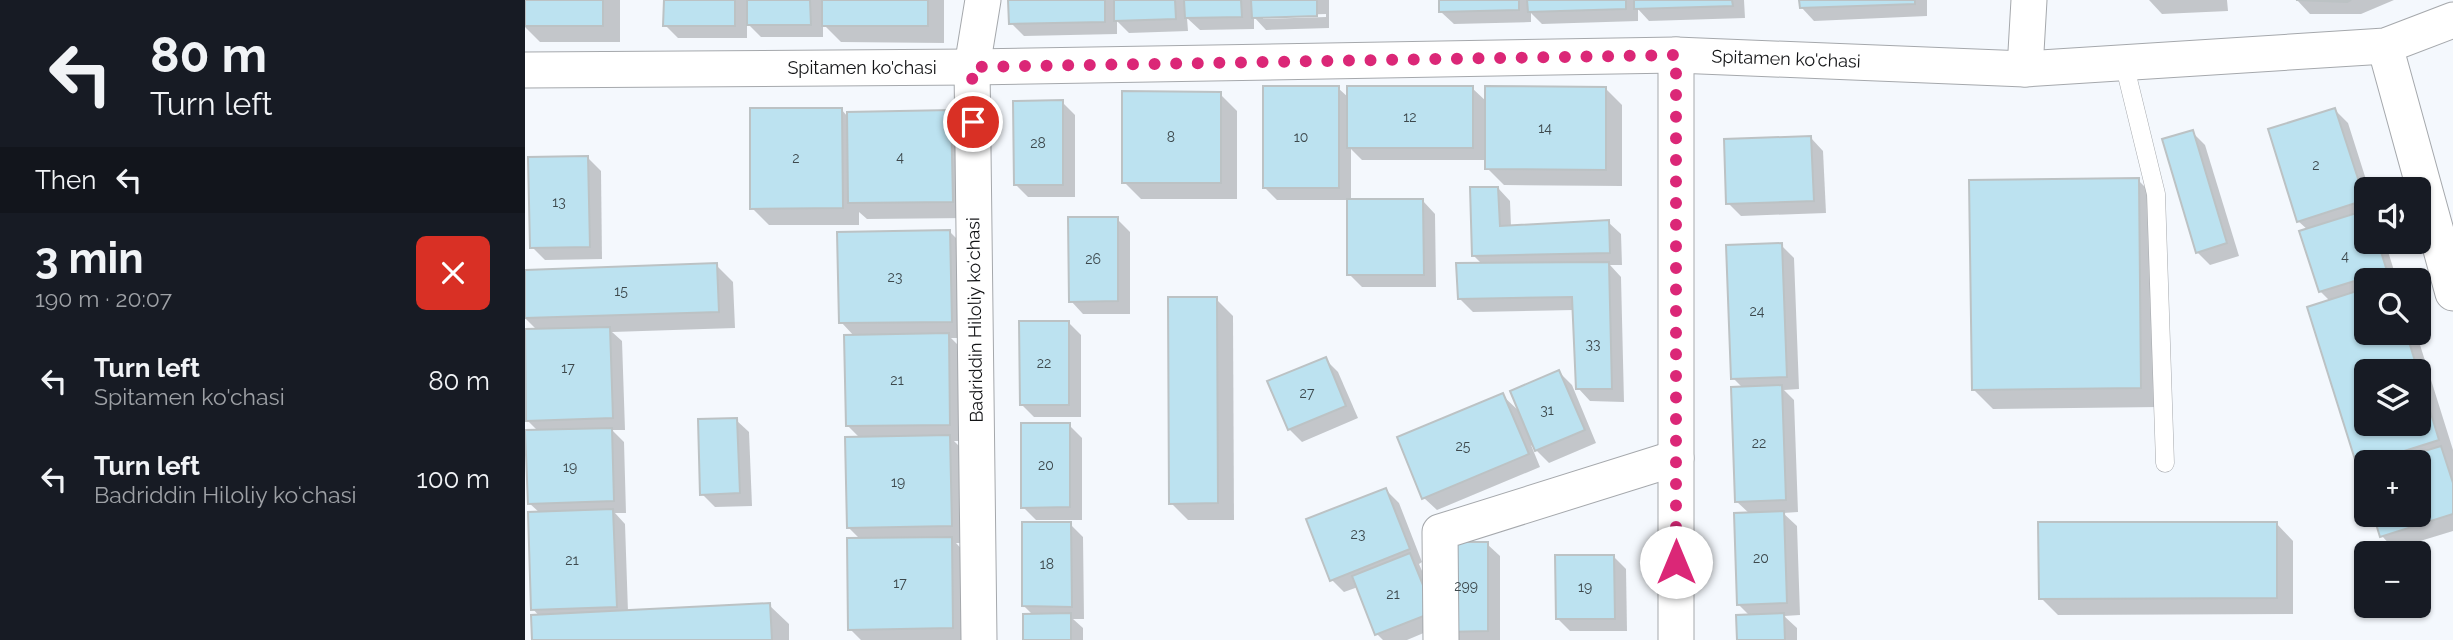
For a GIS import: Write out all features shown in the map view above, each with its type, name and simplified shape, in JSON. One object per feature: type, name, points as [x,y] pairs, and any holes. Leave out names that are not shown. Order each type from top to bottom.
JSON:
[{"type":"street","name":"Badriddin Hiloliy koʻchasi","points":[[979,640],[972,67],[983,0]]},
{"type":"street","points":[[2025,69],[2029,0]]},
{"type":"street","name":"Spitamen ko'chasi","points":[[525,70],[972,67],[1676,55],[2025,69],[2385,47],[2453,20]]},
{"type":"street","points":[[2385,47],[2453,293]]},
{"type":"street","points":[[1676,55],[1676,640]]},
{"type":"street","points":[[1441,640],[1440,532],[1676,458]]},
{"type":"lane","points":[[2124,63],[2156,194],[2165,463]]},
{"type":"building","points":[[525,0],[603,0],[603,26],[525,26]]},
{"type":"building","points":[[664,0],[735,0],[735,26],[663,26]]},
{"type":"building","points":[[747,0],[810,0],[811,25],[747,25]]},
{"type":"building","points":[[822,0],[928,0],[928,26],[822,26]]},
{"type":"building","points":[[1008,0],[1105,0],[1105,22],[1009,24]]},
{"type":"building","points":[[1114,0],[1175,0],[1176,19],[1114,21]]},
{"type":"building","points":[[1184,0],[1241,0],[1242,17],[1185,18]]},
{"type":"building","points":[[1251,0],[1317,0],[1317,16],[1252,18]]},
{"type":"building","points":[[1439,0],[1519,0],[1519,10],[1439,12]]},
{"type":"building","points":[[1527,0],[1626,0],[1626,9],[1528,12]]},
{"type":"building","points":[[1634,0],[1732,0],[1733,6],[1634,9]]},
{"type":"building","points":[[1799,0],[1915,0],[1915,4],[1800,8]]},
{"type":"building","points":[[2296,0],[2351,0],[2347,2]]},
{"type":"building","points":[[1263,86],[1339,86],[1339,188],[1263,188]]},
{"type":"building","points":[[1347,86],[1473,86],[1473,148],[1347,148]]},
{"type":"building","points":[[1485,86],[1606,87],[1606,170],[1485,169]]},
{"type":"building","points":[[1122,91],[1221,92],[1221,183],[1122,183]]},
{"type":"building","points":[[1063,100],[1063,185],[1014,185],[1013,101]]},
{"type":"building","points":[[750,108],[842,108],[843,208],[750,209]]},
{"type":"building","points":[[2335,108],[2358,177],[2354,177],[2354,204],[2297,222],[2268,129]]},
{"type":"building","points":[[951,110],[953,202],[848,203],[847,112]]},
{"type":"building","points":[[2193,130],[2227,243],[2196,253],[2162,139]]},
{"type":"building","points":[[1811,136],[1814,201],[1726,204],[1724,139]]},
{"type":"building","points":[[588,156],[590,247],[530,248],[528,157]]},
{"type":"building","points":[[2139,178],[2141,388],[1972,390],[1969,180]]},
{"type":"building","points":[[1470,187],[1498,187],[1500,226],[1609,220],[1610,253],[1472,256]]},
{"type":"building","points":[[1347,199],[1423,199],[1424,275],[1347,275]]},
{"type":"building","points":[[2354,214],[2354,254],[2382,254],[2386,268],[2354,268],[2354,281],[2319,292],[2299,231]]},
{"type":"building","points":[[1068,217],[1118,217],[1118,301],[1069,302]]},
{"type":"building","points":[[950,230],[952,322],[839,323],[837,232]]},
{"type":"building","points":[[1782,243],[1787,377],[1731,379],[1726,245]]},
{"type":"building","points":[[1609,262],[1612,389],[1576,389],[1572,297],[1458,299],[1456,263]]},
{"type":"building","points":[[717,263],[719,312],[525,318],[525,270]]},
{"type":"building","points":[[2354,292],[2354,345],[2410,345],[2414,359],[2354,359],[2354,436],[2431,436],[2431,414],[2439,440],[2407,450],[2354,450],[2354,456],[2307,307]]},
{"type":"building","points":[[1168,297],[1217,297],[1218,503],[1169,504]]},
{"type":"building","points":[[1019,321],[1069,321],[1069,405],[1020,405]]},
{"type":"building","points":[[610,327],[613,418],[526,421],[525,329]]},
{"type":"building","points":[[949,333],[950,425],[846,426],[844,335]]},
{"type":"building","points":[[1326,357],[1346,406],[1288,430],[1267,381]]},
{"type":"building","points":[[1559,370],[1585,430],[1535,451],[1510,391]]},
{"type":"building","points":[[1782,385],[1786,500],[1735,502],[1731,387]]},
{"type":"building","points":[[1503,393],[1529,454],[1422,499],[1397,437]]},
{"type":"building","points":[[737,418],[740,493],[700,495],[698,419]]},
{"type":"building","points":[[1021,423],[1070,423],[1070,507],[1021,508]]},
{"type":"building","points":[[612,428],[614,501],[528,504],[525,430]]},
{"type":"building","points":[[950,435],[952,526],[847,528],[845,437]]},
{"type":"building","points":[[2441,446],[2453,483],[2453,514],[2431,521],[2431,450],[2428,450]]},
{"type":"building","points":[[1386,488],[1410,549],[1330,581],[1306,519]]},
{"type":"building","points":[[613,509],[617,607],[531,610],[528,512]]},
{"type":"building","points":[[1784,511],[1787,603],[1737,605],[1734,513]]},
{"type":"building","points":[[1022,522],[1071,522],[1072,607],[1022,606]]},
{"type":"building","points":[[2038,522],[2277,522],[2277,598],[2039,599]]},
{"type":"building","points":[[2377,527],[2412,527],[2380,537]]},
{"type":"building","points":[[952,537],[953,628],[848,630],[847,538]]},
{"type":"building","points":[[1444,542],[1488,542],[1488,631],[1444,632]]},
{"type":"building","points":[[1410,553],[1434,612],[1375,635],[1352,576]]},
{"type":"building","points":[[1555,555],[1614,555],[1615,619],[1556,619]]},
{"type":"building","points":[[770,603],[772,640],[532,640],[531,615]]},
{"type":"building","points":[[1071,613],[1071,640],[1023,640],[1023,614]]},
{"type":"building","points":[[1784,613],[1785,640],[1737,640],[1736,615]]},
{"type":"route","points":[[973,122],[972,67],[1676,55],[1676,562]]}]
